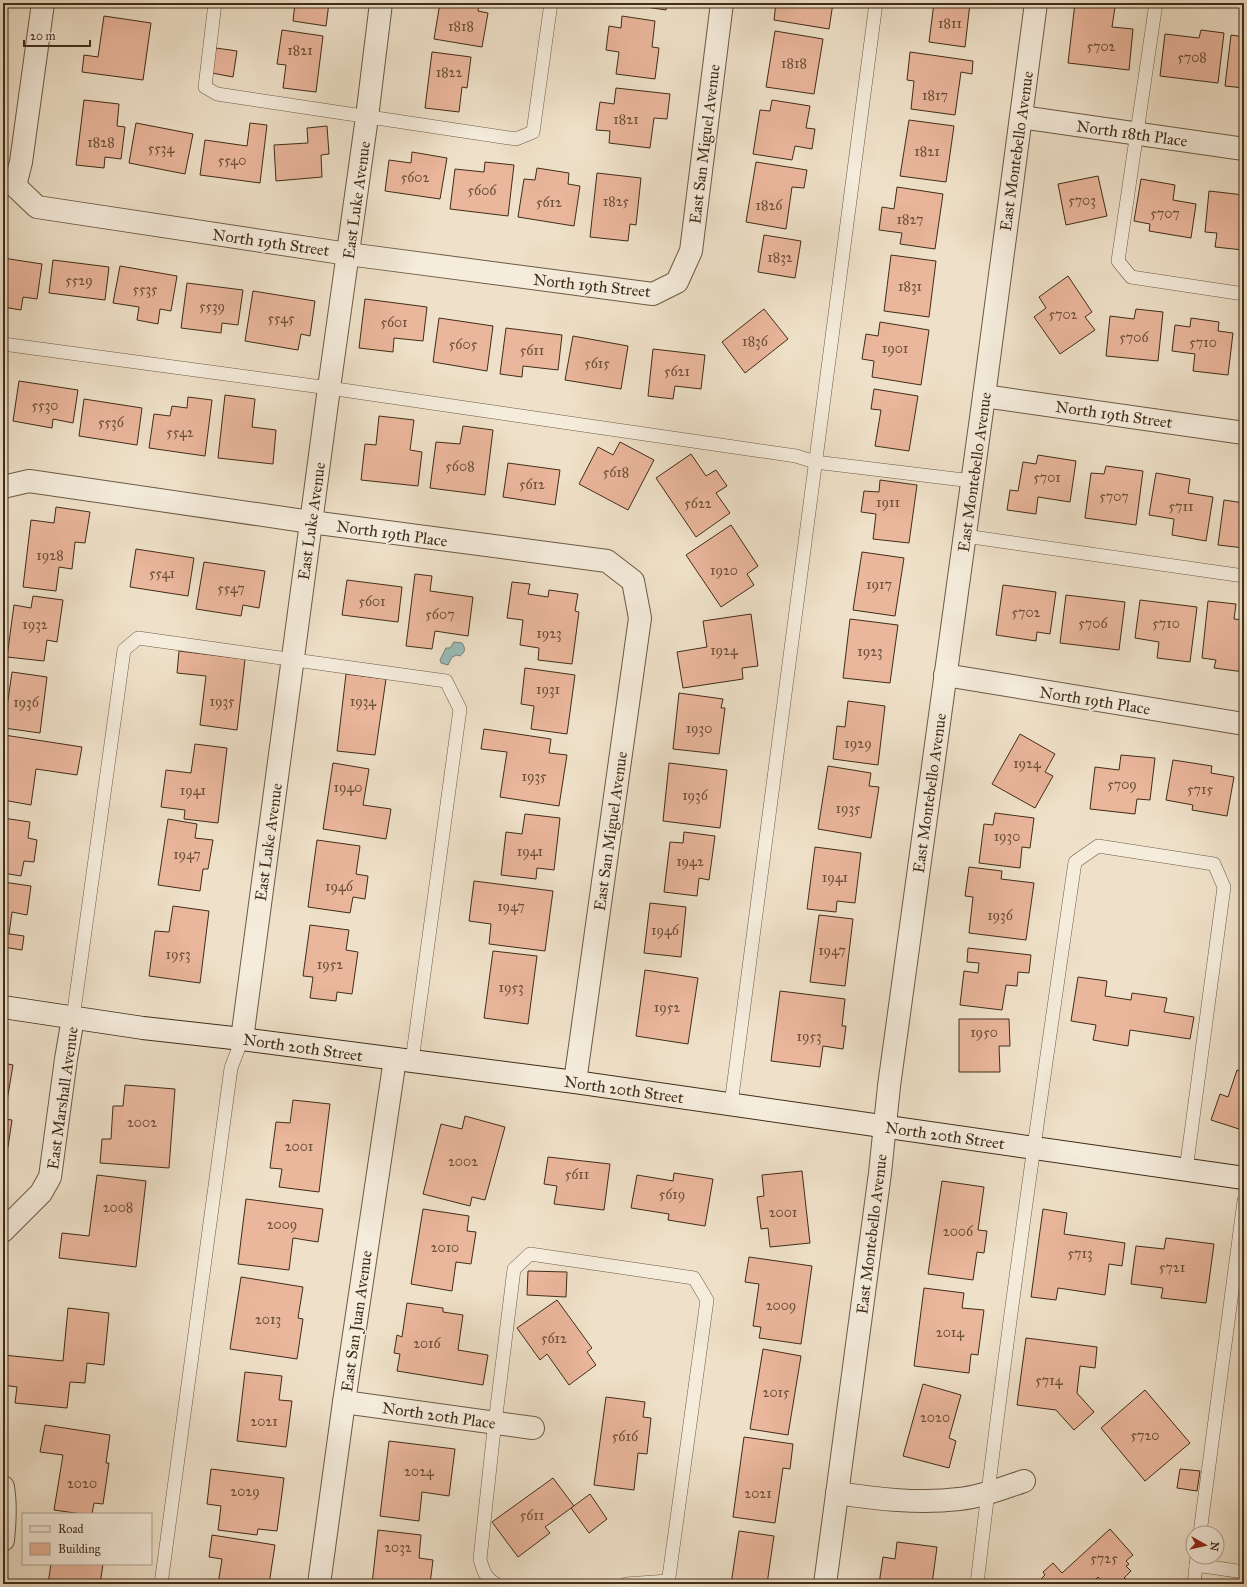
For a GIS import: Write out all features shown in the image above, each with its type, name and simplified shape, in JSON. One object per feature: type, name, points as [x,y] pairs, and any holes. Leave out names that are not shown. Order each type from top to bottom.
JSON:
[{"type":"street","name":"North 19th Street","points":[[43,3],[20,162],[15,186],[36,208],[348,254],[653,294],[677,282]]},
{"type":"street","name":"East Luke Avenue","points":[[242,1039],[329,388],[367,117],[381,3]]},
{"type":"street","name":"East San Miguel Avenue","points":[[677,282],[691,250],[722,3]]},
{"type":"street","name":"East Montebello Avenue","points":[[825,1584],[889,1086],[946,676],[1036,3]]},
{"type":"street","name":"North 18th Place","points":[[1021,117],[1244,149]]},
{"type":"street","name":"North 19th Street","points":[[984,396],[1244,433]]},
{"type":"street","name":"North 19th Place","points":[[3,487],[29,481],[311,522],[607,562],[633,581]]},
{"type":"street","name":"East San Miguel Avenue","points":[[575,1082],[640,618],[633,581]]},
{"type":"street","name":"North 19th Place","points":[[946,676],[1244,724]]},
{"type":"street","name":"North 20th Street","points":[[3,1008],[143,1028],[242,1039],[575,1082],[1244,1178]]},
{"type":"street","name":"East Marshall Avenue","points":[[3,1231],[41,1193],[50,1177],[73,1018]]},
{"type":"street","name":"East San Juan Avenue","points":[[319,1584],[344,1402],[404,1060]]},
{"type":"street","name":"North 20th Place","points":[[344,1402],[533,1428]]},
{"type":"street","points":[[837,1493],[906,1501],[960,1499],[987,1493],[1024,1481]]},
{"type":"street","points":[[3,1486],[6,1513],[3,1540]]},
{"type":"lane","points":[[215,3],[205,87],[217,94],[516,139],[533,132],[551,3]]},
{"type":"lane","points":[[731,1104],[876,3]]},
{"type":"lane","points":[[1156,3],[1138,134],[1118,261],[1131,277],[1244,294]]},
{"type":"lane","points":[[3,344],[329,388],[796,456],[816,462],[972,481]]},
{"type":"lane","points":[[965,536],[1244,576]]},
{"type":"lane","points":[[73,1018],[124,650],[138,638],[293,658],[446,681],[460,709],[404,1060]]},
{"type":"lane","points":[[977,1584],[987,1493],[1075,862],[1098,846],[1214,864],[1224,887],[1186,1170]]},
{"type":"lane","points":[[161,1584],[230,1068],[242,1039]]},
{"type":"lane","points":[[1201,1525],[1244,1201]]},
{"type":"lane","points":[[496,1584],[490,1581],[483,1572],[480,1559],[514,1269],[530,1254],[694,1278],[707,1300],[668,1583],[626,1584]]},
{"type":"lane","points":[[1194,1584],[1196,1565]]},
{"type":"lane","points":[[1214,1565],[1244,1572]]},
{"type":"water","points":[[454,642],[462,643],[464,652],[460,656],[457,655],[452,657],[448,665],[441,663],[440,660],[446,648],[450,648]]},
{"type":"building","points":[[295,3],[329,3],[326,26],[293,21]]},
{"type":"building","points":[[440,3],[479,3],[478,11],[488,13],[482,47],[434,39]]},
{"type":"building","points":[[634,3],[667,3],[666,10],[633,5]]},
{"type":"building","points":[[776,3],[833,3],[829,29],[774,20]]},
{"type":"building","points":[[934,3],[970,3],[965,47],[929,42]]},
{"type":"building","points":[[1075,3],[1115,7],[1112,27],[1133,29],[1129,70],[1068,63]]},
{"type":"building","points":[[104,16],[151,23],[143,80],[82,72],[84,55],[98,57]]},
{"type":"building","points":[[622,16],[655,21],[652,47],[659,48],[655,79],[616,74],[619,52],[606,50],[609,26],[621,28]]},
{"type":"building","points":[[282,30],[323,36],[316,92],[283,88],[286,65],[277,64]]},
{"type":"building","points":[[1201,30],[1224,33],[1218,83],[1160,76],[1165,34],[1199,38]]},
{"type":"building","points":[[775,31],[823,39],[814,94],[766,87]]},
{"type":"building","points":[[1231,35],[1244,37],[1244,88],[1225,86]]},
{"type":"building","points":[[216,48],[237,51],[233,77],[212,73]]},
{"type":"building","points":[[432,52],[471,57],[467,88],[462,87],[459,112],[425,108]]},
{"type":"building","points":[[910,52],[973,61],[972,74],[961,72],[955,115],[911,109],[914,81],[907,80]]},
{"type":"building","points":[[616,88],[670,94],[667,119],[654,118],[650,148],[609,143],[610,131],[596,130],[600,102],[614,104]]},
{"type":"building","points":[[84,100],[119,104],[117,126],[125,127],[121,159],[105,157],[104,168],[76,165]]},
{"type":"building","points":[[772,100],[810,106],[806,128],[815,129],[812,149],[795,146],[792,160],[753,154],[760,110],[770,111]]},
{"type":"building","points":[[909,120],[954,126],[946,182],[900,176]]},
{"type":"building","points":[[136,123],[193,134],[185,174],[129,163]]},
{"type":"building","points":[[250,123],[267,125],[260,183],[200,175],[205,140],[247,146]]},
{"type":"building","points":[[327,126],[329,154],[321,155],[322,177],[276,181],[274,145],[308,143],[307,128]]},
{"type":"building","points":[[412,152],[447,158],[440,199],[385,191],[389,160],[411,163]]},
{"type":"building","points":[[485,162],[514,165],[508,216],[450,209],[455,169],[484,172]]},
{"type":"building","points":[[756,162],[807,170],[804,188],[792,187],[786,229],[746,222]]},
{"type":"building","points":[[537,168],[569,173],[568,184],[580,186],[574,226],[518,217],[524,179],[535,180]]},
{"type":"building","points":[[597,173],[641,178],[636,225],[630,224],[628,241],[590,237]]},
{"type":"building","points":[[1098,176],[1107,216],[1066,225],[1058,184]]},
{"type":"building","points":[[1141,179],[1175,185],[1173,200],[1196,204],[1191,238],[1149,231],[1150,224],[1134,221]]},
{"type":"building","points":[[897,187],[943,194],[935,249],[900,244],[902,233],[879,230],[882,207],[894,209]]},
{"type":"building","points":[[1209,191],[1244,195],[1244,271],[1241,271],[1243,250],[1215,247],[1217,233],[1205,232]]},
{"type":"building","points":[[764,235],[801,241],[795,278],[758,272]]},
{"type":"building","points":[[891,255],[936,261],[929,317],[884,311]]},
{"type":"building","points":[[3,258],[42,264],[37,299],[23,297],[21,310],[3,307]]},
{"type":"building","points":[[53,260],[109,267],[105,300],[49,293]]},
{"type":"building","points":[[120,266],[177,276],[171,311],[160,309],[158,324],[137,320],[139,307],[113,303]]},
{"type":"building","points":[[1068,276],[1092,312],[1085,317],[1095,330],[1060,354],[1034,317],[1046,308],[1039,297]]},
{"type":"building","points":[[187,283],[243,290],[238,325],[222,323],[221,333],[181,328]]},
{"type":"building","points":[[253,291],[315,301],[310,336],[301,334],[298,350],[245,341]]},
{"type":"building","points":[[365,299],[427,307],[423,341],[394,338],[393,352],[359,348]]},
{"type":"building","points":[[764,309],[788,339],[745,373],[722,342]]},
{"type":"building","points":[[1136,309],[1163,312],[1158,361],[1106,356],[1110,316],[1134,319]]},
{"type":"building","points":[[439,318],[493,326],[487,371],[433,362]]},
{"type":"building","points":[[1191,318],[1219,322],[1218,331],[1233,333],[1228,375],[1193,371],[1195,354],[1172,351],[1175,325],[1190,327]]},
{"type":"building","points":[[880,322],[929,330],[921,385],[872,377],[874,361],[862,359],[866,334],[878,336]]},
{"type":"building","points":[[506,328],[562,335],[558,370],[523,366],[522,377],[500,374]]},
{"type":"building","points":[[573,336],[628,346],[621,389],[565,380]]},
{"type":"building","points":[[653,349],[705,355],[701,389],[675,386],[673,399],[648,396]]},
{"type":"building","points":[[19,381],[78,390],[73,423],[53,419],[52,428],[13,421]]},
{"type":"building","points":[[874,389],[918,396],[909,451],[875,446],[881,410],[871,409]]},
{"type":"building","points":[[225,395],[255,399],[252,427],[276,430],[273,464],[218,458]]},
{"type":"building","points":[[188,397],[212,400],[205,456],[149,448],[154,414],[170,416],[172,406],[187,408]]},
{"type":"building","points":[[84,399],[142,408],[137,445],[79,436]]},
{"type":"building","points":[[379,416],[414,420],[410,450],[422,452],[418,486],[361,480],[365,444],[376,445]]},
{"type":"building","points":[[463,426],[493,430],[485,495],[430,488],[436,442],[460,444]]},
{"type":"building","points":[[620,442],[654,460],[628,510],[579,484],[598,447],[613,455]]},
{"type":"building","points":[[691,454],[706,476],[716,470],[727,486],[716,493],[730,513],[696,537],[656,478]]},
{"type":"building","points":[[1038,455],[1076,461],[1070,502],[1038,497],[1036,514],[1007,510],[1010,490],[1018,491],[1023,462],[1036,464]]},
{"type":"building","points":[[508,463],[560,470],[555,505],[503,497]]},
{"type":"building","points":[[1106,466],[1143,471],[1136,525],[1085,518],[1091,473],[1104,474]]},
{"type":"building","points":[[1156,473],[1190,479],[1188,493],[1213,497],[1206,541],[1172,535],[1174,519],[1149,515]]},
{"type":"building","points":[[880,480],[917,485],[909,543],[873,539],[876,514],[861,512],[864,491],[879,492]]},
{"type":"building","points":[[1224,500],[1244,503],[1244,548],[1218,545]]},
{"type":"building","points":[[56,507],[90,512],[85,543],[75,542],[72,569],[59,567],[56,591],[23,587],[31,520],[54,523]]},
{"type":"building","points":[[731,525],[758,566],[747,574],[754,585],[721,607],[686,555]]},
{"type":"building","points":[[136,549],[194,558],[188,596],[130,587]]},
{"type":"building","points":[[862,552],[904,558],[895,616],[853,610]]},
{"type":"building","points":[[204,562],[265,571],[259,608],[243,605],[241,616],[196,609]]},
{"type":"building","points":[[415,574],[432,576],[430,591],[473,597],[468,636],[435,631],[432,649],[406,646]]},
{"type":"building","points":[[347,580],[402,587],[398,622],[342,615]]},
{"type":"building","points":[[512,582],[530,584],[528,594],[548,597],[549,590],[578,594],[575,611],[579,612],[572,664],[538,660],[539,648],[520,645],[523,620],[507,618]]},
{"type":"building","points":[[1003,585],[1056,592],[1050,634],[1037,632],[1036,641],[996,635]]},
{"type":"building","points":[[1066,595],[1125,602],[1119,650],[1060,643]]},
{"type":"building","points":[[33,596],[63,600],[57,642],[47,640],[44,661],[7,657],[14,605],[31,608]]},
{"type":"building","points":[[1140,600],[1197,607],[1190,662],[1157,658],[1159,642],[1135,638]]},
{"type":"building","points":[[1208,601],[1236,604],[1234,619],[1244,620],[1244,672],[1214,668],[1216,660],[1202,658]]},
{"type":"building","points":[[751,614],[758,666],[742,668],[743,679],[683,688],[677,652],[707,647],[703,621]]},
{"type":"building","points":[[850,619],[898,625],[890,683],[843,678]]},
{"type":"building","points":[[179,651],[245,659],[237,730],[200,725],[206,676],[177,673]]},
{"type":"building","points":[[525,668],[575,675],[567,734],[531,729],[534,706],[521,704]]},
{"type":"building","points":[[12,672],[47,677],[40,733],[4,728]]},
{"type":"building","points":[[346,674],[386,679],[375,755],[337,751]]},
{"type":"building","points":[[679,693],[723,699],[721,708],[725,708],[719,754],[673,749]]},
{"type":"building","points":[[848,701],[885,706],[878,765],[833,759],[837,726],[845,727]]},
{"type":"building","points":[[484,729],[551,739],[549,753],[567,755],[559,806],[500,797],[507,752],[481,749]]},
{"type":"building","points":[[1020,734],[1055,754],[1045,772],[1053,776],[1035,808],[992,784]]},
{"type":"building","points":[[4,735],[82,747],[77,775],[36,769],[31,805],[3,800]]},
{"type":"building","points":[[195,744],[227,748],[218,823],[184,819],[185,810],[161,807],[166,770],[191,773]]},
{"type":"building","points":[[1121,755],[1155,758],[1150,800],[1137,799],[1135,814],[1090,809],[1095,767],[1119,770]]},
{"type":"building","points":[[1173,760],[1212,766],[1211,773],[1234,777],[1227,816],[1192,810],[1193,805],[1166,800]]},
{"type":"building","points":[[333,763],[369,769],[363,805],[391,809],[386,839],[323,829]]},
{"type":"building","points":[[669,763],[727,770],[720,828],[663,821]]},
{"type":"building","points":[[828,766],[871,773],[869,786],[879,787],[871,838],[818,829]]},
{"type":"building","points":[[995,813],[1034,818],[1030,848],[1022,847],[1020,868],[979,863],[984,824],[993,825]]},
{"type":"building","points":[[525,814],[560,818],[554,870],[537,868],[536,879],[501,875],[506,832],[522,834]]},
{"type":"building","points":[[3,818],[30,822],[28,838],[37,840],[34,862],[24,861],[21,876],[3,873]]},
{"type":"building","points":[[168,819],[197,824],[195,838],[213,840],[208,869],[203,869],[200,891],[158,885]]},
{"type":"building","points":[[684,832],[715,836],[709,880],[699,878],[697,896],[664,892],[670,842],[683,843]]},
{"type":"building","points":[[317,840],[360,846],[356,874],[368,876],[365,899],[353,897],[350,913],[308,907]]},
{"type":"building","points":[[815,847],[861,853],[855,903],[837,901],[836,912],[807,909]]},
{"type":"building","points":[[969,867],[1002,871],[1001,879],[1034,883],[1026,940],[969,933],[973,897],[965,896]]},
{"type":"building","points":[[474,881],[553,891],[545,951],[489,944],[491,924],[469,921]]},
{"type":"building","points":[[3,882],[31,886],[27,915],[12,912],[9,934],[3,933]]},
{"type":"building","points":[[650,903],[686,907],[681,957],[644,953]]},
{"type":"building","points":[[173,906],[209,911],[200,983],[149,976],[155,931],[169,932]]},
{"type":"building","points":[[819,915],[853,919],[845,986],[810,982]]},
{"type":"building","points":[[310,925],[349,930],[346,950],[358,952],[352,994],[337,992],[336,1001],[310,998],[313,977],[303,976]]},
{"type":"building","points":[[3,933],[24,936],[22,950],[3,947]]},
{"type":"building","points":[[968,948],[1031,955],[1029,973],[1018,972],[1017,986],[1006,985],[1002,1010],[960,1005],[964,971],[978,973],[979,963],[967,962]]},
{"type":"building","points":[[493,951],[537,956],[528,1024],[484,1018]]},
{"type":"building","points":[[645,970],[698,978],[688,1044],[636,1036]]},
{"type":"building","points":[[1078,977],[1107,981],[1105,996],[1131,1000],[1132,993],[1167,998],[1164,1012],[1194,1017],[1190,1039],[1130,1030],[1128,1046],[1093,1040],[1096,1025],[1071,1021]]},
{"type":"building","points":[[780,991],[845,999],[842,1026],[846,1026],[843,1049],[823,1046],[820,1067],[771,1061]]},
{"type":"building","points":[[959,1019],[1009,1019],[1010,1046],[999,1046],[1000,1072],[959,1072]]},
{"type":"building","points":[[3,1063],[13,1065],[4,1119],[12,1120],[8,1147],[3,1146]]},
{"type":"building","points":[[1237,1070],[1244,1073],[1244,1114],[1239,1129],[1211,1120],[1220,1094],[1228,1097]]},
{"type":"building","points":[[125,1085],[175,1089],[169,1168],[100,1163],[102,1139],[111,1139],[113,1106],[123,1106]]},
{"type":"building","points":[[293,1100],[330,1104],[319,1192],[279,1187],[282,1169],[270,1168],[276,1122],[290,1123]]},
{"type":"building","points":[[465,1116],[505,1127],[485,1200],[472,1197],[470,1206],[423,1194],[441,1124],[462,1129]]},
{"type":"building","points":[[548,1157],[610,1164],[604,1210],[554,1204],[557,1186],[544,1184]]},
{"type":"building","points":[[802,1171],[810,1243],[770,1247],[768,1228],[761,1229],[757,1197],[764,1196],[762,1175]]},
{"type":"building","points":[[674,1173],[713,1179],[705,1226],[668,1220],[669,1214],[631,1208],[637,1175],[673,1181]]},
{"type":"building","points":[[97,1175],[146,1181],[136,1267],[59,1258],[62,1233],[89,1236]]},
{"type":"building","points":[[942,1181],[984,1187],[978,1230],[987,1231],[984,1253],[977,1252],[973,1280],[928,1274]]},
{"type":"building","points":[[246,1199],[323,1209],[318,1242],[293,1238],[289,1270],[238,1264]]},
{"type":"building","points":[[423,1209],[469,1216],[467,1231],[476,1232],[471,1264],[456,1262],[452,1291],[411,1284]]},
{"type":"building","points":[[1043,1209],[1067,1213],[1064,1234],[1125,1243],[1122,1266],[1109,1264],[1105,1295],[1058,1288],[1056,1300],[1031,1297]]},
{"type":"building","points":[[1166,1238],[1214,1244],[1206,1303],[1161,1298],[1163,1288],[1131,1284],[1136,1246],[1164,1249]]},
{"type":"building","points":[[749,1257],[812,1266],[801,1344],[759,1338],[761,1327],[753,1326],[759,1284],[745,1282]]},
{"type":"building","points":[[528,1271],[567,1272],[566,1297],[527,1295]]},
{"type":"building","points":[[241,1277],[303,1287],[298,1318],[303,1319],[297,1359],[230,1349]]},
{"type":"building","points":[[924,1288],[964,1293],[962,1308],[984,1310],[978,1355],[971,1354],[969,1373],[914,1366]]},
{"type":"building","points":[[557,1300],[592,1348],[587,1352],[596,1365],[569,1385],[547,1354],[540,1360],[517,1328]]},
{"type":"building","points":[[407,1303],[443,1308],[443,1312],[463,1315],[458,1350],[488,1355],[483,1385],[397,1371],[400,1354],[394,1353],[397,1335],[402,1337]]},
{"type":"building","points":[[68,1308],[109,1313],[104,1365],[87,1363],[85,1383],[70,1382],[67,1408],[15,1403],[17,1387],[3,1385],[3,1355],[63,1361]]},
{"type":"building","points":[[1026,1338],[1097,1347],[1095,1368],[1080,1366],[1077,1393],[1094,1412],[1074,1430],[1056,1410],[1017,1405]]},
{"type":"building","points":[[763,1349],[801,1356],[788,1435],[750,1429]]},
{"type":"building","points":[[245,1372],[282,1376],[279,1400],[292,1401],[286,1447],[237,1441]]},
{"type":"building","points":[[923,1384],[961,1395],[949,1438],[956,1441],[949,1468],[903,1456]]},
{"type":"building","points":[[1145,1390],[1190,1443],[1145,1481],[1101,1428]]},
{"type":"building","points":[[606,1397],[645,1402],[643,1417],[651,1418],[647,1454],[638,1453],[634,1490],[594,1485]]},
{"type":"building","points":[[45,1425],[110,1435],[106,1463],[109,1463],[103,1504],[94,1503],[92,1513],[75,1513],[54,1510],[63,1455],[40,1452]]},
{"type":"building","points":[[744,1437],[793,1444],[790,1469],[783,1468],[775,1523],[733,1517]]},
{"type":"building","points":[[389,1441],[455,1449],[449,1496],[422,1492],[419,1521],[380,1516]]},
{"type":"building","points":[[211,1469],[284,1478],[277,1531],[258,1529],[257,1535],[218,1530],[221,1506],[207,1504]]},
{"type":"building","points":[[1180,1469],[1200,1471],[1197,1491],[1177,1488]]},
{"type":"building","points":[[553,1478],[574,1506],[545,1527],[550,1533],[518,1557],[492,1522]]},
{"type":"building","points":[[590,1494],[607,1519],[589,1533],[571,1508]]},
{"type":"building","points":[[1110,1529],[1133,1555],[1126,1561],[1129,1564],[1126,1566],[1131,1571],[1124,1578],[1126,1579],[1121,1584],[1104,1584],[1098,1577],[1091,1584],[1036,1584],[1045,1575],[1043,1572],[1053,1563],[1062,1573]]},
{"type":"building","points":[[378,1530],[421,1535],[419,1558],[433,1560],[430,1584],[372,1584]]},
{"type":"building","points":[[739,1531],[774,1536],[767,1584],[731,1584]]},
{"type":"building","points":[[212,1535],[275,1545],[269,1584],[218,1584],[222,1559],[209,1557]]},
{"type":"building","points":[[897,1542],[937,1547],[932,1584],[879,1584],[883,1557],[895,1559]]},
{"type":"building","points":[[51,1565],[103,1565],[100,1584],[48,1584]]}]
